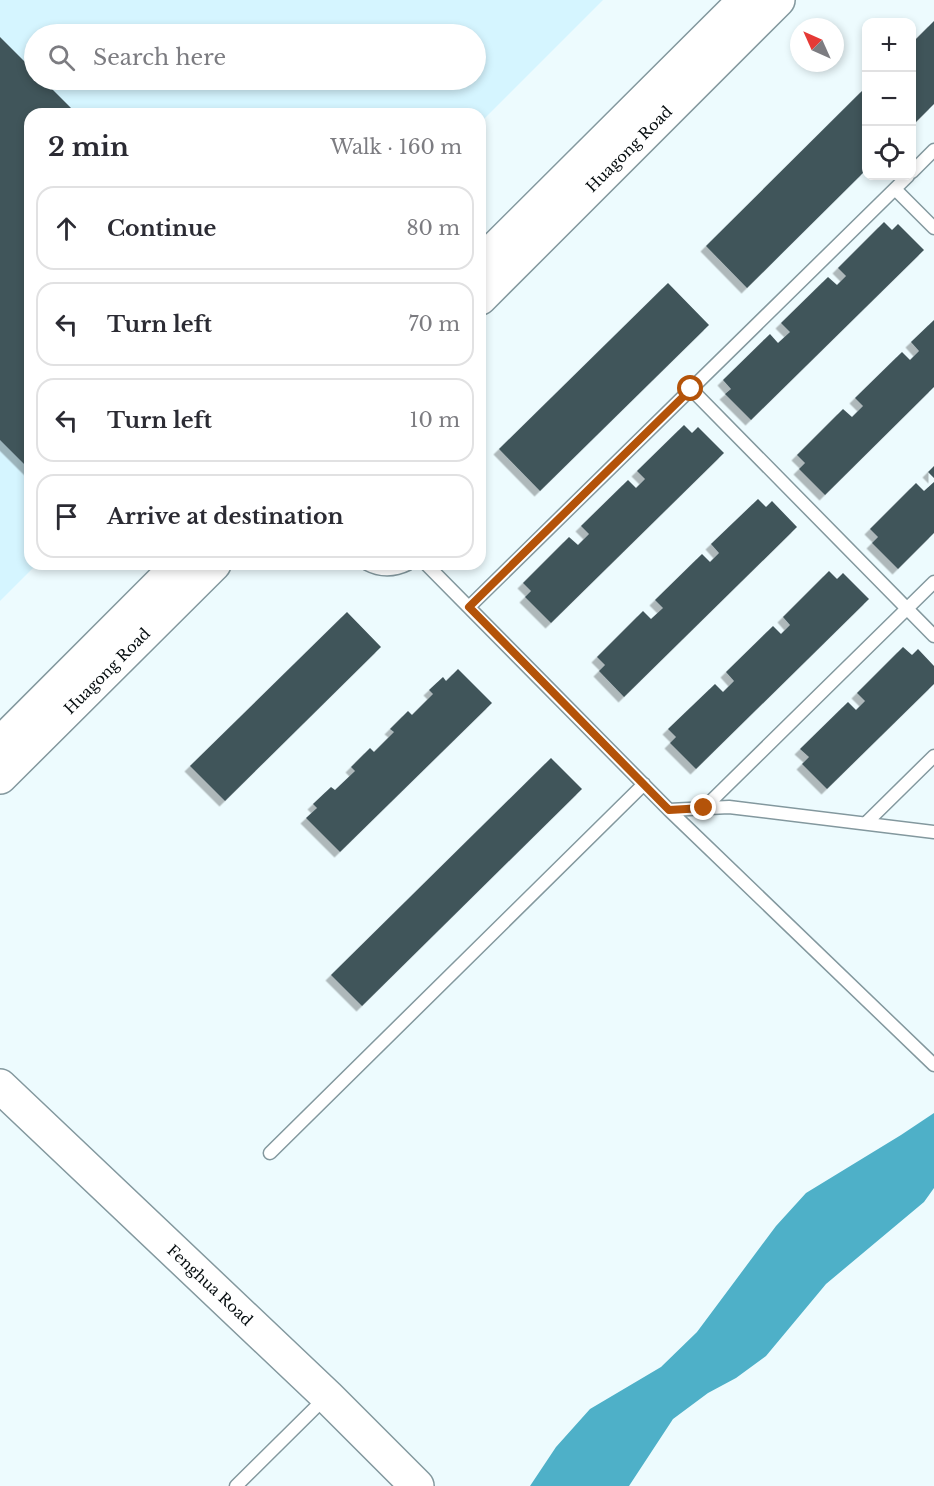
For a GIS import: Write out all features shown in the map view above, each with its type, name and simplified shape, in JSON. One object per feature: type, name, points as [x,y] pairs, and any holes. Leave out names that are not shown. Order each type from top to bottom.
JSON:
[{"type":"main road","name":"Huagong Road","points":[[486,258],[744,0]]},
{"type":"main road","name":"Huagong Road","points":[[486,292],[778,0]]},
{"type":"main road","name":"Huagong Road","points":[[0,744],[174,570]]},
{"type":"main road","name":"Huagong Road","points":[[0,777],[207,570]]},
{"type":"main road","name":"Fenghua Road","points":[[0,1086],[327,1396],[417,1486]]},
{"type":"lane","points":[[916,168],[934,150]]},
{"type":"lane","points":[[469,607],[904,180]]},
{"type":"lane","points":[[895,189],[934,228]]},
{"type":"lane","points":[[691,389],[934,636]]},
{"type":"lane","points":[[432,570],[669,810],[934,1065]]},
{"type":"lane","points":[[704,808],[934,582]]},
{"type":"lane","points":[[866,823],[934,756]]},
{"type":"lane","points":[[270,1153],[644,784]]},
{"type":"lane","points":[[669,810],[729,807],[934,832]]},
{"type":"lane","points":[[236,1486],[327,1396]]},
{"type":"shaded area","points":[[0,0],[603,0],[486,117],[486,108],[24,108],[24,570],[31,570],[0,601]]},
{"type":"water","points":[[934,1113],[934,1188],[924,1202],[826,1284],[766,1356],[736,1378],[708,1393],[673,1419],[629,1486],[530,1486],[556,1447],[590,1409],[661,1367],[697,1332],[776,1226],[806,1193]]},
{"type":"building","points":[[934,21],[934,104],[916,122],[916,72],[916,39]]},
{"type":"building","points":[[0,37],[24,61],[24,90],[53,90],[71,108],[24,108],[24,464],[0,440]]},
{"type":"building","points":[[862,91],[862,174],[747,288],[706,246]]},
{"type":"building","points":[[884,222],[892,230],[898,224],[924,250],[751,420],[725,394],[731,389],[723,380],[770,334],[778,343],[790,332],[781,323],[828,277],[837,285],[846,276],[838,268]]},
{"type":"building","points":[[668,283],[709,325],[540,491],[499,449]]},
{"type":"building","points":[[934,320],[934,387],[825,495],[799,469],[805,463],[797,455],[843,409],[852,417],[863,406],[855,398],[902,352],[910,360],[919,351],[911,342]]},
{"type":"building","points":[[684,425],[692,433],[698,427],[724,453],[551,623],[525,597],[531,591],[523,583],[569,537],[578,545],[589,534],[581,526],[628,480],[636,488],[645,479],[637,471]]},
{"type":"building","points":[[934,466],[934,478],[928,472]]},
{"type":"building","points":[[934,482],[934,533],[898,569],[872,543],[878,537],[870,529],[916,483],[924,491]]},
{"type":"building","points":[[758,499],[766,507],[772,501],[797,527],[624,697],[599,671],[605,665],[597,657],[643,611],[651,619],[663,608],[655,600],[702,554],[710,562],[719,553],[711,544]]},
{"type":"building","points":[[829,571],[837,579],[843,573],[869,599],[696,769],[670,743],[676,737],[668,729],[715,684],[723,692],[734,681],[726,672],[773,626],[781,634],[790,625],[783,617]]},
{"type":"building","points":[[347,612],[381,647],[225,801],[190,766]]},
{"type":"building","points":[[903,647],[912,655],[918,649],[934,666],[934,684],[827,789],[802,764],[809,757],[800,749],[848,702],[856,710],[865,701],[857,693]]},
{"type":"building","points":[[458,669],[492,703],[340,852],[306,818],[317,808],[313,804],[331,787],[335,790],[355,771],[351,767],[370,748],[374,752],[394,732],[390,729],[408,711],[412,715],[433,694],[429,690],[443,677],[446,681]]},
{"type":"building","points":[[551,758],[582,789],[362,1006],[331,975]]},
{"type":"route","points":[[691,389],[469,607],[669,810],[704,808]]}]
